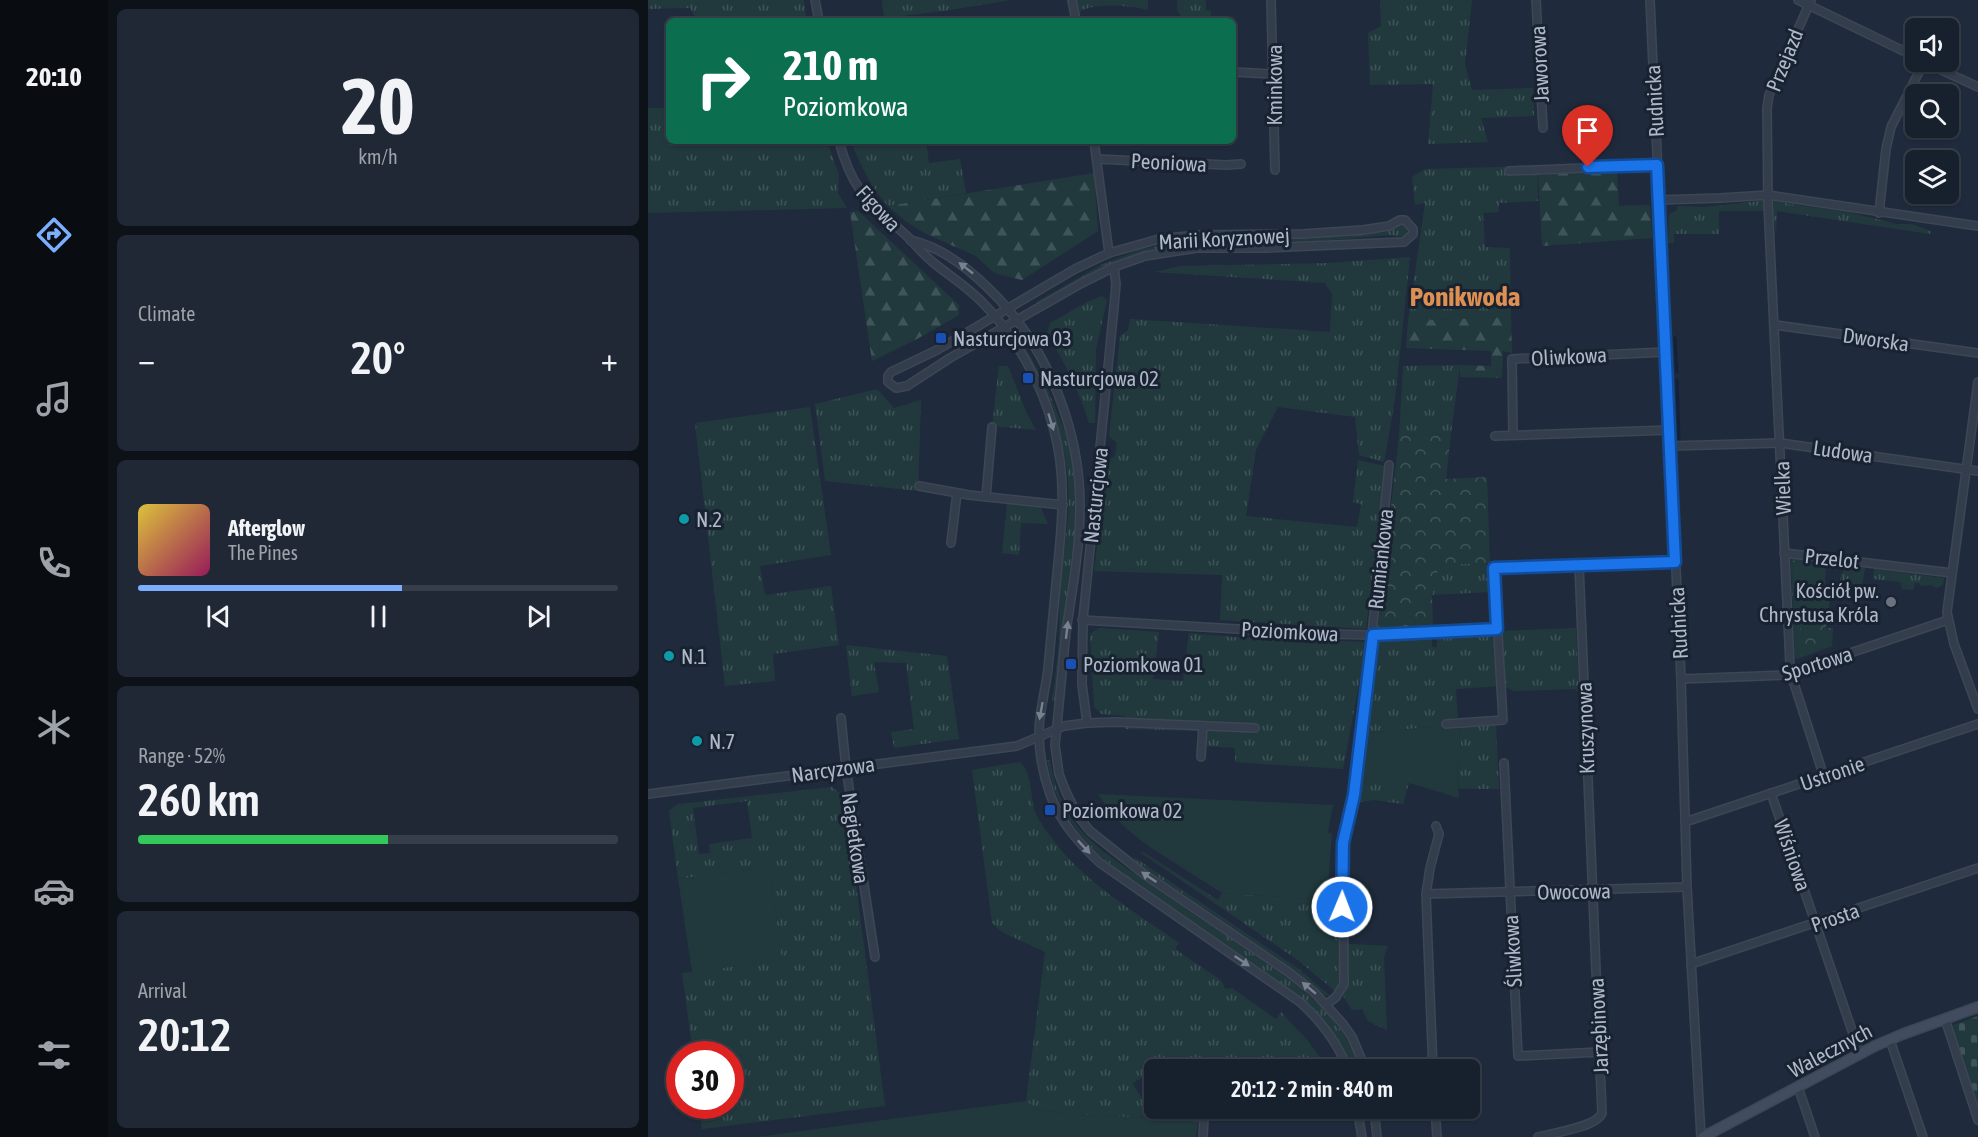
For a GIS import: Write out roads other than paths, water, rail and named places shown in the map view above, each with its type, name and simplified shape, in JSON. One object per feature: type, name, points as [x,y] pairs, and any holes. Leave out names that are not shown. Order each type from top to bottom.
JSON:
[{"type":"street","points":[[815,0],[819,18]]},
{"type":"street","points":[[1072,0],[1075,18]]},
{"type":"street","name":"Kminkowa","points":[[1272,0],[1275,170]]},
{"type":"street","name":"Jaworowa","points":[[1536,0],[1543,128]]},
{"type":"street","name":"Rudnicka","points":[[1650,0],[1681,679],[1687,887],[1695,1057],[1702,1137]]},
{"type":"street","points":[[1798,0],[1810,3],[1905,51]]},
{"type":"street","name":"Przejazd","points":[[1768,195],[1767,108],[1769,95],[1810,3]]},
{"type":"street","points":[[1236,72],[1273,74]]},
{"type":"street","points":[[1879,213],[1886,149],[1891,127],[1919,72]]},
{"type":"street","points":[[1946,72],[1978,87]]},
{"type":"street","name":"Figowa","points":[[840,144],[848,168],[859,189],[879,213],[935,264],[980,300],[994,315],[1024,360],[1049,413],[1060,461],[1063,505],[1050,644],[1039,720],[1042,762],[1051,796],[1068,829],[1082,846],[1118,877],[1300,1002],[1327,1031],[1343,1059]]},
{"type":"street","points":[[1094,144],[1110,253]]},
{"type":"street","name":"Peoniowa","points":[[1096,159],[1241,164]]},
{"type":"street","points":[[1509,171],[1657,165]]},
{"type":"street","points":[[1659,200],[1768,195],[1978,226]]},
{"type":"street","name":"Wielka","points":[[1768,195],[1791,674],[1824,777]]},
{"type":"street","name":"Marii Koryznowej","points":[[1400,220],[1405,220],[1413,229],[1413,234],[1406,241],[1267,248],[1197,248],[1167,251],[1114,267],[1003,328],[903,388],[891,386],[887,378],[891,372],[929,354],[1075,269],[1110,253],[1159,239],[1198,235],[1303,234],[1363,230],[1389,226],[1400,220]]},
{"type":"street","name":"Figowa","points":[[910,240],[932,247],[951,257],[984,283],[1017,320],[1041,359],[1059,397],[1074,442],[1078,477],[1079,523],[1055,745],[1059,774],[1071,802],[1090,831],[1135,868],[1287,971],[1327,1004],[1352,1037],[1361,1059]]},
{"type":"street","name":"Nasturcjowa","points":[[1087,723],[1082,684],[1083,620],[1114,307],[1116,284],[1114,267]]},
{"type":"street","name":"Dworska","points":[[1775,325],[1978,353]]},
{"type":"street","name":"Oliwkowa","points":[[1513,435],[1512,359],[1666,352]]},
{"type":"street","points":[[1978,382],[1952,573],[1948,620],[1978,709]]},
{"type":"street","points":[[986,497],[992,427]]},
{"type":"street","points":[[1495,436],[1670,430]]},
{"type":"street","name":"Ludowa","points":[[1671,447],[1780,443],[1978,471]]},
{"type":"street","name":"Rumiankowa","points":[[1327,1004],[1336,997],[1344,984],[1343,843],[1354,795],[1373,635],[1389,465]]},
{"type":"street","points":[[919,486],[986,497],[1063,505]]},
{"type":"street","points":[[951,543],[957,493]]},
{"type":"street","name":"Przelot","points":[[1784,553],[1952,573]]},
{"type":"street","points":[[1446,724],[1503,720],[1494,568],[1675,562]]},
{"type":"street","name":"Kruszynowa","points":[[1579,565],[1592,891]]},
{"type":"street","name":"Poziomkowa","points":[[1083,620],[1326,634],[1373,635],[1497,629]]},
{"type":"street","name":"Sportowa","points":[[1681,679],[1791,674],[1948,620]]},
{"type":"street","name":"Nagietkowa","points":[[841,718],[846,768],[875,957]]},
{"type":"street","name":"Narcyzowa","points":[[648,794],[1017,746],[1070,724],[1114,722],[1256,728]]},
{"type":"street","name":"Ustronie","points":[[1685,821],[1824,777],[1978,724]]},
{"type":"street","points":[[1201,756],[1203,726]]},
{"type":"street","name":"Śliwkowa","points":[[1504,763],[1518,1056],[1600,1052]]},
{"type":"street","name":"Wiśniowa","points":[[1771,793],[1860,1054]]},
{"type":"street","points":[[1433,1059],[1426,894],[1439,834],[1436,826]]},
{"type":"street","name":"Prosta","points":[[1691,964],[1978,868]]},
{"type":"street","name":"Owocowa","points":[[1426,894],[1687,887]]},
{"type":"street","name":"Jarzębinowa","points":[[1539,1137],[1561,1134],[1601,1118],[1592,891]]},
{"type":"street","name":"Walecznych","points":[[1702,1137],[1860,1054],[1890,1040],[1978,1007]]},
{"type":"street","points":[[1945,1019],[1978,1120]]},
{"type":"street","points":[[1890,1040],[1923,1137]]},
{"type":"street","points":[[1798,1087],[1815,1137]]},
{"type":"street","points":[[1203,1137],[1204,1119]]},
{"type":"street","points":[[1359,1119],[1362,1137]]},
{"type":"street","points":[[1375,1119],[1377,1137]]},
{"type":"street","points":[[1436,1119],[1437,1137]]},
{"type":"waterway","points":[[1675,338],[1676,356]]},
{"type":"waterway","points":[[1676,359],[1677,372]]},
{"type":"waterway","points":[[1677,380],[1679,439]]},
{"type":"place","name":"Nasturcjowa 03","points":[[941,338]]},
{"type":"place","name":"Nasturcjowa 02","points":[[1028,378]]},
{"type":"place","name":"N.2","points":[[684,519]]},
{"type":"place","name":"Kościół pw. Chrystusa Króla","points":[[1891,602]]},
{"type":"place","name":"N.1","points":[[669,656]]},
{"type":"place","name":"Poziomkowa 01","points":[[1071,664]]},
{"type":"place","name":"N.7","points":[[697,741]]},
{"type":"place","name":"Poziomkowa 02","points":[[1050,810]]},
{"type":"district","name":"Ponikwoda","points":[[1465,296]]}]
